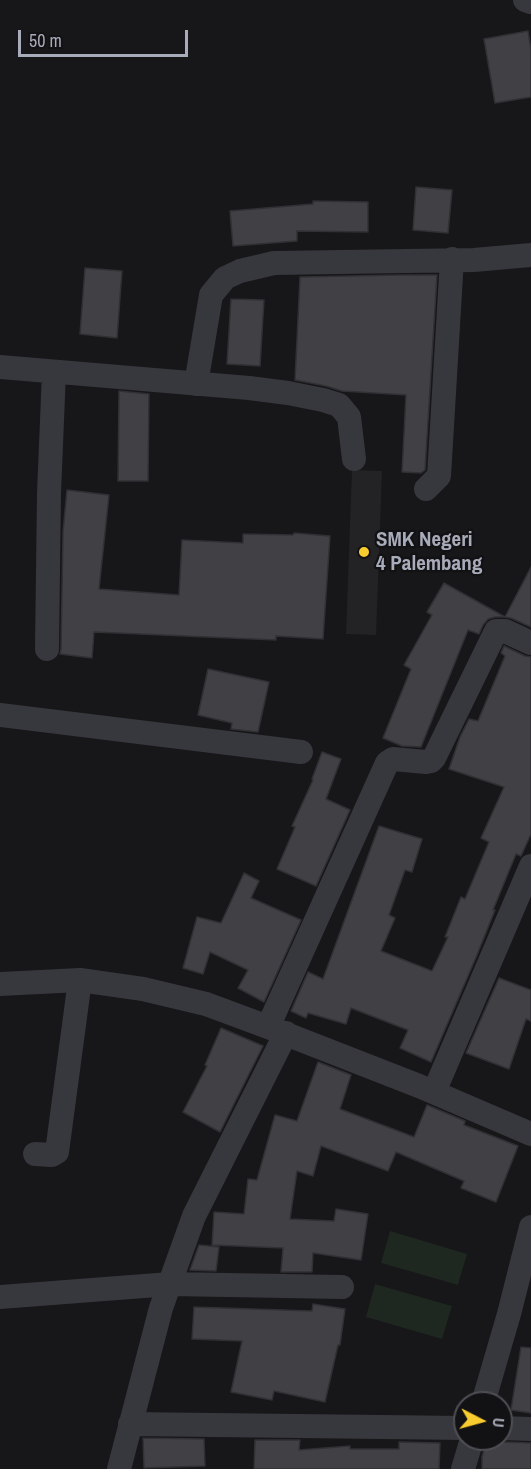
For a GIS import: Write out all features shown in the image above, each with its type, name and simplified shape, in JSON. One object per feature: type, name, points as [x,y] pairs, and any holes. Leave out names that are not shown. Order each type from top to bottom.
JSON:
[{"type":"street","points":[[525,0],[531,2]]},
{"type":"street","points":[[196,384],[211,295],[225,278],[240,271],[274,263],[463,260],[531,255]]},
{"type":"street","points":[[426,489],[439,476],[448,337],[463,260]]},
{"type":"street","points":[[0,368],[249,388],[323,400],[339,405],[349,417],[354,459]]},
{"type":"street","points":[[47,649],[49,493],[54,372]]},
{"type":"street","points":[[119,1469],[161,1308],[194,1216],[277,1030],[387,763],[393,759],[426,762],[434,758],[496,631],[505,631],[531,643]]},
{"type":"street","points":[[0,715],[301,752]]},
{"type":"street","points":[[434,1092],[531,866]]},
{"type":"street","points":[[34,1154],[52,1155],[57,1152],[80,980]]},
{"type":"street","points":[[0,984],[80,980],[143,989],[206,1004],[434,1092],[531,1134]]},
{"type":"street","points":[[487,1391],[531,1227]]},
{"type":"street","points":[[0,1297],[170,1284],[342,1287]]},
{"type":"street","points":[[130,1425],[453,1428]]},
{"type":"street","points":[[513,1428],[531,1429]]},
{"type":"street","points":[[462,1469],[468,1451]]},
{"type":"shaded area","name":"SMK Negeri 4 Palembang","points":[[352,470],[382,471],[376,635],[346,634]]},
{"type":"shaded area","points":[[390,1231],[467,1254],[458,1285],[381,1263]]},
{"type":"shaded area","points":[[375,1284],[452,1306],[442,1339],[366,1317]]},
{"type":"building","points":[[528,31],[531,50],[531,97],[495,103],[484,39]]},
{"type":"building","points":[[416,187],[452,190],[448,233],[413,230]]},
{"type":"building","points":[[313,201],[368,202],[368,232],[297,231],[297,241],[233,246],[230,211],[313,204]]},
{"type":"building","points":[[85,268],[122,271],[117,338],[80,334]]},
{"type":"building","points":[[437,275],[425,470],[421,473],[402,472],[406,395],[342,391],[295,380],[300,277]]},
{"type":"building","points":[[231,299],[264,300],[260,366],[227,364]]},
{"type":"building","points":[[119,391],[149,394],[148,481],[118,481]]},
{"type":"building","points":[[67,490],[109,495],[99,589],[179,595],[182,540],[243,543],[243,534],[293,535],[294,533],[330,536],[323,639],[276,636],[276,640],[94,632],[92,658],[60,654],[63,532]]},
{"type":"building","points":[[531,567],[531,627],[505,617]]},
{"type":"building","points":[[444,583],[505,617],[488,619],[479,634],[468,630],[421,747],[402,746],[383,738],[411,669],[404,665],[432,615],[427,612]]},
{"type":"building","points":[[504,646],[531,657],[531,834],[521,856],[516,854],[477,955],[431,1062],[400,1048],[408,1030],[351,1008],[346,1024],[308,1013],[306,1018],[291,1011],[308,972],[323,979],[379,826],[422,839],[412,872],[405,870],[389,915],[395,918],[381,951],[432,971],[448,937],[445,937],[461,897],[465,899],[489,842],[481,838],[504,787],[449,769],[469,719],[478,721],[505,656],[501,653]]},
{"type":"building","points":[[208,669],[269,682],[258,732],[231,729],[232,723],[198,715]]},
{"type":"building","points":[[322,752],[341,759],[326,799],[350,810],[316,886],[277,869]]},
{"type":"building","points":[[244,873],[259,881],[251,898],[301,920],[264,1002],[238,988],[248,970],[210,952],[203,974],[183,968],[197,917],[221,923]]},
{"type":"building","points":[[499,978],[531,990],[531,1021],[526,1019],[509,1069],[466,1053]]},
{"type":"building","points":[[221,1028],[263,1046],[220,1132],[183,1112],[207,1066],[205,1065]]},
{"type":"building","points":[[318,1062],[351,1075],[340,1109],[414,1137],[427,1105],[465,1121],[464,1125],[518,1146],[496,1202],[461,1188],[464,1181],[396,1152],[388,1171],[321,1146],[313,1176],[297,1171],[290,1219],[334,1221],[336,1209],[368,1214],[361,1260],[313,1253],[312,1272],[281,1272],[283,1248],[212,1245],[214,1212],[244,1214],[248,1179],[257,1180],[275,1115],[297,1121]]},
{"type":"building","points":[[199,1245],[219,1247],[216,1271],[190,1270]]},
{"type":"building","points":[[313,1304],[345,1309],[340,1345],[338,1345],[325,1402],[274,1391],[272,1400],[231,1392],[242,1341],[192,1339],[194,1307],[312,1311]]},
{"type":"building","points":[[521,1347],[531,1348],[531,1413],[513,1410]]},
{"type":"building","points":[[143,1438],[204,1439],[205,1466],[144,1468]]},
{"type":"building","points":[[255,1440],[300,1440],[299,1450],[350,1446],[350,1449],[399,1449],[399,1442],[440,1443],[439,1469],[254,1469]]},
{"type":"building","points":[[513,1442],[531,1443],[531,1469],[482,1469],[484,1451],[513,1451]]},
{"type":"place","name":"SMK Negeri 4 Palembang","points":[[364,552]]}]
